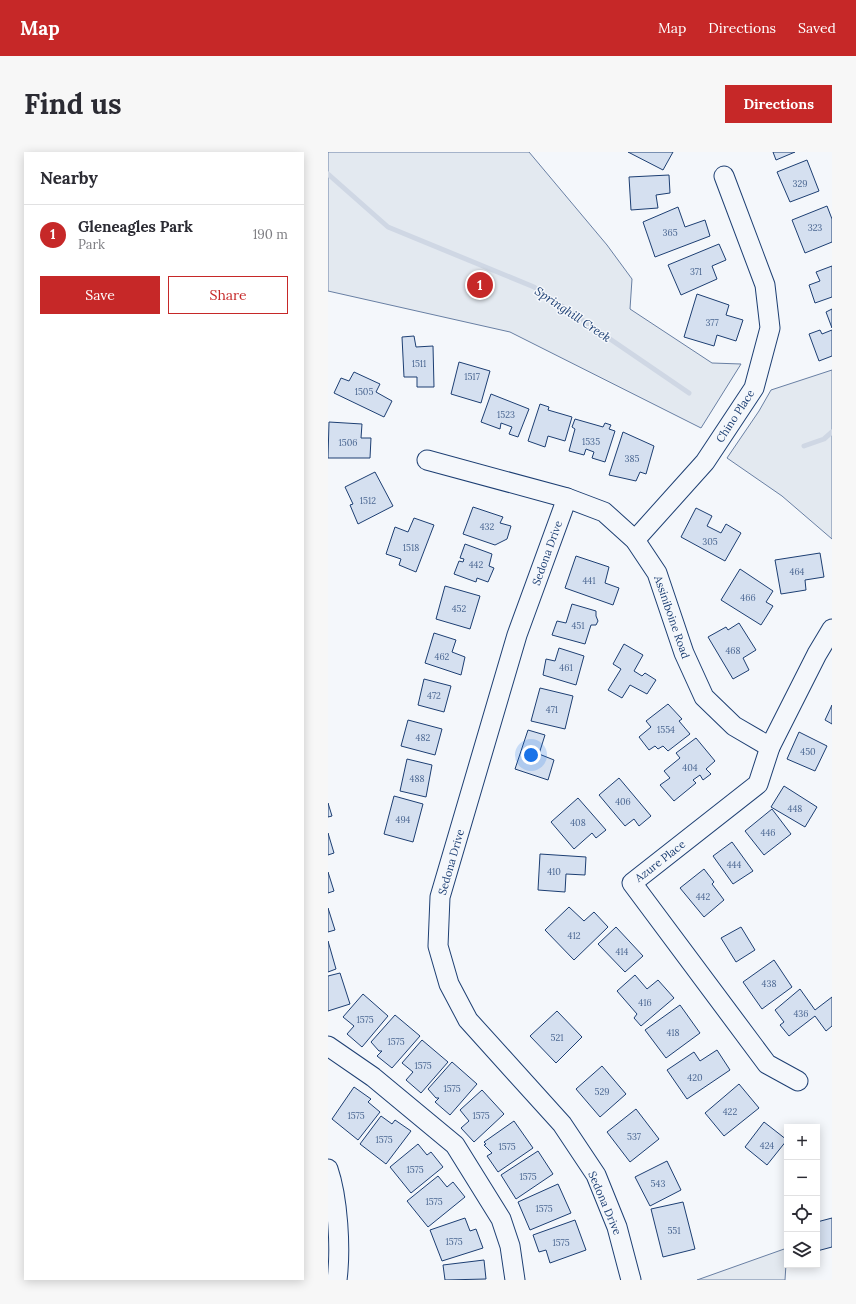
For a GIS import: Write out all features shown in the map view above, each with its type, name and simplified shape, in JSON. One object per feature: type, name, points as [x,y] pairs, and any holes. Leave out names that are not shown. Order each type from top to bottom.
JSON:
[{"type":"street","name":"Chino Place","points":[[635,540],[705,462],[754,388],[770,328],[765,285],[724,176]]},
{"type":"street","name":"Assiniboine Road","points":[[427,460],[567,498],[604,512],[635,540],[657,573],[684,653],[704,697],[734,726],[770,747]]},
{"type":"street","name":"Sedona Drive","points":[[567,498],[517,635],[440,897],[438,946],[449,984],[468,1020],[562,1124],[596,1175],[617,1227],[630,1280]]},
{"type":"street","name":"Azure Place","points":[[798,1081],[767,1064],[632,883],[758,784],[770,747],[816,654],[832,630]]},
{"type":"street","points":[[328,1046],[373,1077],[455,1145],[500,1219],[510,1246],[518,1280]]},
{"type":"street","points":[[328,1169],[338,1222],[339,1268],[337,1280]]},
{"type":"shaded area","points":[[328,152],[529,152],[607,245],[632,279],[630,309],[712,363],[741,364],[701,428],[510,332],[328,291]]},
{"type":"shaded area","points":[[832,370],[832,539],[782,496],[727,458],[759,411],[771,390]]},
{"type":"shaded area","points":[[784,1249],[785,1280],[697,1280]]},
{"type":"building","points":[[628,152],[673,152],[663,170]]},
{"type":"building","points":[[773,152],[795,152],[776,160]]},
{"type":"building","points":[[807,160],[819,191],[790,202],[777,172]]},
{"type":"building","points":[[669,175],[670,193],[656,195],[658,208],[631,210],[629,177]]},
{"type":"building","points":[[827,206],[832,219],[832,242],[805,253],[792,220]]},
{"type":"building","points":[[678,207],[685,227],[705,220],[710,236],[655,257],[643,222]]},
{"type":"building","points":[[719,244],[726,260],[712,266],[717,279],[681,295],[668,265]]},
{"type":"building","points":[[832,266],[832,297],[815,303],[809,285],[820,281],[816,272]]},
{"type":"building","points":[[697,294],[729,305],[726,315],[743,320],[736,341],[717,335],[714,346],[684,337]]},
{"type":"building","points":[[832,309],[832,328],[826,312]]},
{"type":"building","points":[[820,330],[822,334],[832,330],[832,356],[819,361],[809,334]]},
{"type":"building","points":[[414,336],[416,347],[433,346],[434,387],[417,387],[417,377],[404,377],[402,337]]},
{"type":"building","points":[[459,362],[490,371],[481,403],[451,394]]},
{"type":"building","points":[[354,372],[380,384],[376,392],[392,401],[384,417],[334,393],[341,378],[349,381]]},
{"type":"building","points":[[491,394],[529,409],[518,437],[509,434],[512,427],[501,423],[500,429],[481,422]]},
{"type":"building","points":[[540,404],[549,407],[548,410],[572,417],[565,441],[548,436],[545,447],[528,441]]},
{"type":"building","points":[[575,419],[603,427],[605,423],[611,425],[609,429],[615,431],[605,462],[592,458],[594,452],[586,449],[584,455],[569,451],[575,429],[572,427]]},
{"type":"building","points":[[329,422],[362,424],[361,438],[371,438],[370,458],[328,458]]},
{"type":"building","points":[[623,432],[654,446],[646,474],[640,472],[636,481],[609,475]]},
{"type":"building","points":[[375,472],[393,506],[358,524],[350,505],[353,504],[345,487]]},
{"type":"building","points":[[473,507],[503,517],[500,523],[511,526],[507,539],[495,545],[463,534]]},
{"type":"building","points":[[696,508],[712,516],[707,526],[721,533],[726,524],[741,533],[725,561],[681,537]]},
{"type":"building","points":[[414,518],[434,525],[416,572],[399,565],[401,559],[386,554],[395,527],[408,532]]},
{"type":"building","points":[[465,544],[492,554],[489,566],[494,568],[488,582],[477,578],[476,582],[454,574],[459,561],[463,562],[464,559],[460,558]]},
{"type":"building","points":[[820,553],[824,577],[805,580],[806,590],[781,594],[775,560]]},
{"type":"building","points":[[576,556],[609,567],[605,583],[619,588],[613,605],[565,588]]},
{"type":"building","points":[[740,569],[773,591],[766,602],[773,606],[761,625],[721,600]]},
{"type":"building","points":[[445,586],[480,596],[470,629],[436,619]]},
{"type":"building","points":[[572,604],[596,611],[598,621],[596,625],[591,625],[585,644],[552,635],[557,621],[566,623]]},
{"type":"building","points":[[739,623],[756,650],[743,658],[749,670],[733,679],[708,637],[726,627],[728,630]]},
{"type":"building","points":[[434,633],[456,640],[452,652],[465,657],[461,675],[425,663]]},
{"type":"building","points":[[624,644],[643,655],[634,671],[642,676],[645,673],[656,680],[647,694],[630,685],[622,698],[608,690],[621,669],[613,664]]},
{"type":"building","points":[[559,648],[584,656],[576,685],[543,675],[546,659],[555,661]]},
{"type":"building","points":[[424,679],[451,686],[444,712],[418,705]]},
{"type":"building","points":[[540,688],[573,696],[565,729],[531,721]]},
{"type":"building","points":[[668,704],[682,719],[679,721],[690,734],[668,751],[663,746],[658,749],[655,746],[649,750],[639,737],[651,727],[646,721]]},
{"type":"building","points":[[832,705],[832,724],[825,720]]},
{"type":"building","points":[[408,720],[442,729],[435,755],[401,746]]},
{"type":"building","points":[[528,730],[545,735],[539,754],[554,760],[548,780],[515,769]]},
{"type":"building","points":[[799,732],[827,746],[815,771],[787,759]]},
{"type":"building","points":[[696,738],[715,761],[706,769],[711,774],[703,780],[700,775],[693,780],[696,783],[674,801],[660,785],[670,778],[664,771],[680,758],[676,753]]},
{"type":"building","points":[[407,759],[432,765],[426,797],[400,791]]},
{"type":"building","points":[[619,778],[651,816],[639,826],[634,819],[625,826],[599,795]]},
{"type":"building","points":[[784,786],[817,807],[805,827],[771,807]]},
{"type":"building","points":[[394,796],[423,804],[413,842],[384,834]]},
{"type":"building","points":[[578,798],[606,830],[596,838],[592,833],[574,849],[551,822]]},
{"type":"building","points":[[328,803],[332,816],[328,817]]},
{"type":"building","points":[[772,809],[791,834],[764,855],[745,831]]},
{"type":"building","points":[[328,833],[334,853],[328,855]]},
{"type":"building","points":[[732,842],[753,871],[733,884],[713,856]]},
{"type":"building","points":[[540,854],[586,857],[585,875],[566,874],[565,892],[538,890]]},
{"type":"building","points":[[704,869],[714,882],[712,884],[724,900],[704,917],[680,888]]},
{"type":"building","points":[[328,872],[334,891],[328,893]]},
{"type":"building","points":[[569,907],[584,921],[594,912],[608,927],[574,960],[545,930]]},
{"type":"building","points":[[328,908],[335,930],[328,932]]},
{"type":"building","points":[[616,927],[643,956],[625,972],[598,944]]},
{"type":"building","points":[[741,927],[755,950],[736,962],[721,938]]},
{"type":"building","points":[[328,941],[336,969],[328,972]]},
{"type":"building","points":[[774,960],[792,987],[762,1009],[743,982]]},
{"type":"building","points":[[340,973],[350,1004],[328,1011],[328,976]]},
{"type":"building","points":[[635,975],[647,989],[658,980],[674,998],[641,1026],[634,1018],[637,1014],[617,991]]},
{"type":"building","points":[[800,989],[815,1010],[832,997],[832,1026],[826,1031],[815,1016],[789,1036],[780,1025],[784,1022],[775,1010]]},
{"type":"building","points":[[363,994],[388,1016],[362,1047],[347,1034],[354,1026],[343,1017]]},
{"type":"building","points":[[680,1005],[700,1033],[666,1058],[645,1030]]},
{"type":"building","points":[[557,1011],[582,1037],[556,1063],[530,1036]]},
{"type":"building","points":[[395,1015],[420,1036],[392,1068],[377,1056],[382,1051],[379,1051],[371,1042]]},
{"type":"building","points":[[422,1040],[448,1062],[421,1093],[406,1080],[413,1072],[402,1063]]},
{"type":"building","points":[[717,1050],[730,1070],[687,1099],[667,1070],[694,1052],[700,1061]]},
{"type":"building","points":[[452,1062],[477,1084],[450,1115],[435,1102],[439,1098],[436,1098],[428,1089]]},
{"type":"building","points":[[602,1066],[626,1094],[600,1117],[576,1089]]},
{"type":"building","points":[[739,1084],[759,1108],[724,1136],[705,1113]]},
{"type":"building","points":[[354,1087],[371,1099],[368,1102],[380,1112],[358,1140],[332,1119]]},
{"type":"building","points":[[482,1090],[504,1114],[474,1142],[461,1128],[469,1121],[460,1110]]},
{"type":"building","points":[[636,1109],[659,1139],[630,1162],[607,1132]]},
{"type":"building","points":[[381,1116],[392,1124],[395,1120],[411,1131],[386,1164],[360,1144]]},
{"type":"building","points":[[514,1121],[533,1148],[498,1172],[487,1156],[492,1153],[484,1145],[486,1144],[484,1142]]},
{"type":"building","points":[[764,1122],[784,1138],[784,1144],[767,1165],[745,1147]]},
{"type":"building","points":[[418,1144],[427,1155],[431,1152],[443,1167],[411,1193],[390,1167]]},
{"type":"building","points":[[538,1151],[553,1174],[516,1199],[501,1175]]},
{"type":"building","points":[[667,1161],[681,1190],[650,1206],[635,1177]]},
{"type":"building","points":[[438,1176],[447,1187],[453,1182],[465,1197],[428,1227],[407,1201]]},
{"type":"building","points":[[558,1184],[571,1213],[530,1230],[518,1202]]},
{"type":"building","points":[[683,1202],[695,1249],[663,1257],[651,1209]]},
{"type":"building","points":[[465,1218],[470,1231],[476,1229],[483,1248],[442,1261],[430,1230]]},
{"type":"building","points":[[832,1218],[832,1247],[820,1250],[820,1232],[820,1221]]},
{"type":"building","points":[[575,1220],[586,1250],[550,1263],[546,1250],[539,1252],[533,1235]]},
{"type":"building","points":[[484,1260],[486,1279],[445,1280],[443,1265]]},
{"type":"waterway","name":"Springhill Creek","points":[[328,174],[388,227],[534,287],[689,393]]},
{"type":"waterway","name":"Springhill Creek","points":[[804,446],[824,439],[832,432]]},
{"type":"place","name":"Gleneagles Park","points":[[480,285]]}]
